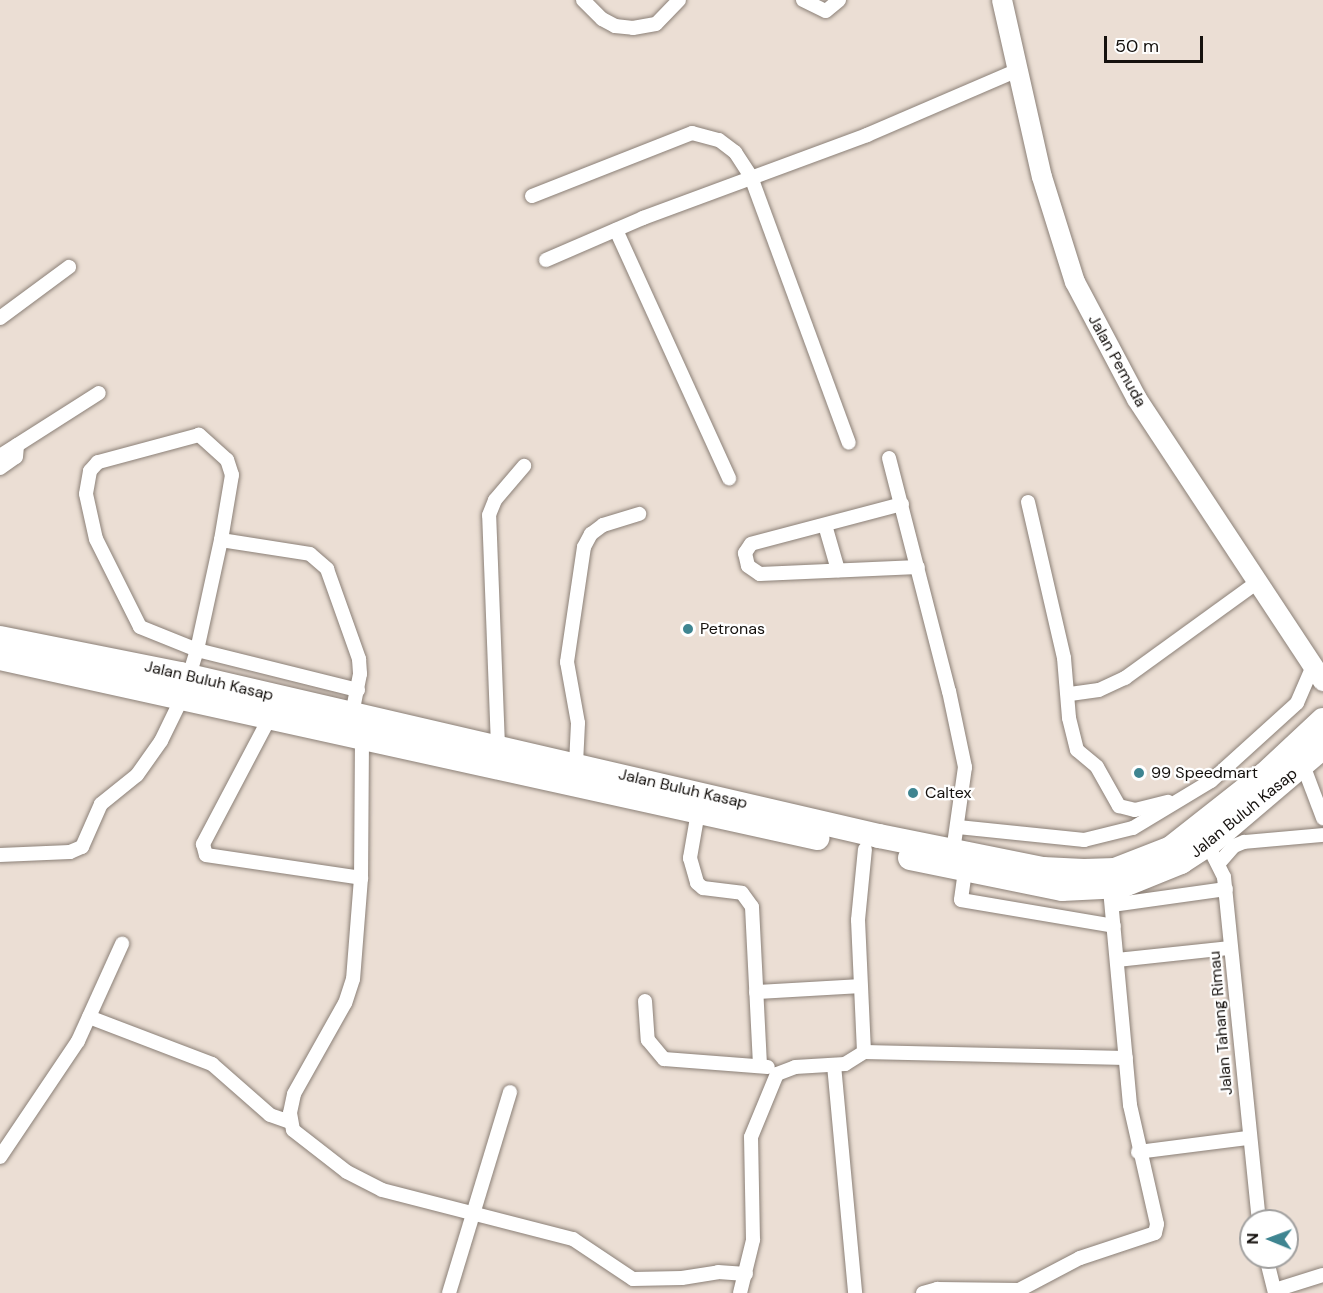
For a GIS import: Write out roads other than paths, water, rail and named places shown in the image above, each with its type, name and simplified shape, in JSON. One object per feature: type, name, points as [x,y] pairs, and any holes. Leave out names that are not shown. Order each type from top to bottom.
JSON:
[{"type":"highway","name":"Jalan Buluh Kasap","points":[[0,638],[221,695],[352,714],[576,764],[1062,889],[1111,897],[1209,845],[1323,747]]},
{"type":"highway","name":"Jalan Buluh Kasap","points":[[0,658],[178,685]]},
{"type":"highway","name":"Jalan Buluh Kasap","points":[[221,695],[270,717],[362,739],[866,849],[959,861],[1043,868],[1115,870],[1209,845],[1323,720]]},
{"type":"main road","name":"Jalan Pemuda","points":[[1002,0],[1042,177],[1080,291],[1137,399],[1318,673]]},
{"type":"street","points":[[583,0],[615,26],[633,28],[656,24],[679,0]]},
{"type":"street","points":[[803,0],[826,10],[839,0]]},
{"type":"street","points":[[546,260],[751,177],[867,135],[1018,70]]},
{"type":"street","points":[[532,196],[692,134],[719,140],[735,152],[751,177],[849,443]]},
{"type":"street","points":[[616,230],[729,478]]},
{"type":"street","points":[[0,318],[69,267]]},
{"type":"street","points":[[0,456],[99,393]]},
{"type":"street","points":[[0,855],[70,852],[82,847],[101,804],[137,775],[162,741],[178,685],[197,650],[221,540],[231,468],[203,436],[92,466],[86,494],[92,527],[143,632],[197,650],[358,690]]},
{"type":"street","points":[[0,468],[16,457],[18,445]]},
{"type":"street","points":[[889,458],[918,567],[965,767],[958,827],[961,900],[1114,926]]},
{"type":"street","points":[[498,746],[489,515],[495,500],[524,466]]},
{"type":"street","points":[[1028,502],[1070,694],[1069,718],[1077,750],[1097,767],[1119,806],[1135,810],[1182,798]]},
{"type":"street","points":[[902,504],[751,544],[745,552],[748,566],[760,574],[918,567]]},
{"type":"street","points":[[576,764],[578,723],[567,662],[584,547],[591,534],[603,525],[639,514]]},
{"type":"street","points":[[825,525],[838,570]]},
{"type":"street","points":[[221,540],[310,554],[320,560],[333,581],[359,659],[358,690],[352,714]]},
{"type":"street","points":[[1070,694],[1099,690],[1125,678],[1259,581]]},
{"type":"street","points":[[958,827],[1084,840],[1111,837],[1133,828],[1211,781],[1297,703],[1318,673]]},
{"type":"street","points":[[270,717],[203,844],[206,855],[361,878]]},
{"type":"street","points":[[290,1122],[294,1094],[350,990],[357,953],[361,878],[362,739]]},
{"type":"street","points":[[1303,765],[1323,818]]},
{"type":"street","points":[[698,812],[690,858],[692,875],[703,888],[749,897],[755,934],[760,1064]]},
{"type":"street","points":[[1209,845],[1233,846],[1244,842],[1323,835]]},
{"type":"street","name":"Jalan Tahang Rimau","points":[[1209,845],[1226,889],[1248,1138],[1257,1209]]},
{"type":"street","points":[[864,1052],[859,986],[858,920],[866,849]]},
{"type":"street","points":[[923,1293],[1019,1290],[1080,1258],[1153,1236],[1157,1224],[1138,1152],[1126,1058],[1111,897],[1226,889]]},
{"type":"street","points":[[0,1157],[78,1041],[122,944]]},
{"type":"street","points":[[1117,960],[1230,948]]},
{"type":"street","points":[[756,992],[859,986]]},
{"type":"street","points":[[645,1001],[648,1040],[664,1059],[760,1064],[777,1074]]},
{"type":"street","points":[[89,1017],[212,1064],[270,1115],[290,1122],[303,1140],[362,1181],[400,1197],[573,1239],[633,1279],[682,1278],[718,1272],[746,1274]]},
{"type":"street","points":[[741,1293],[753,1240],[751,1137],[777,1074],[795,1067],[834,1065],[856,1060],[864,1052],[1126,1058]]},
{"type":"street","points":[[834,1065],[855,1293]]},
{"type":"street","points":[[449,1293],[510,1092]]},
{"type":"street","points":[[1138,1152],[1248,1138]]},
{"type":"street","points":[[1269,1269],[1275,1291],[1323,1275]]},
{"type":"place","name":"Petronas","points":[[688,629]]},
{"type":"place","name":"99 Speedmart","points":[[1139,773]]},
{"type":"place","name":"Caltex","points":[[913,793]]}]
